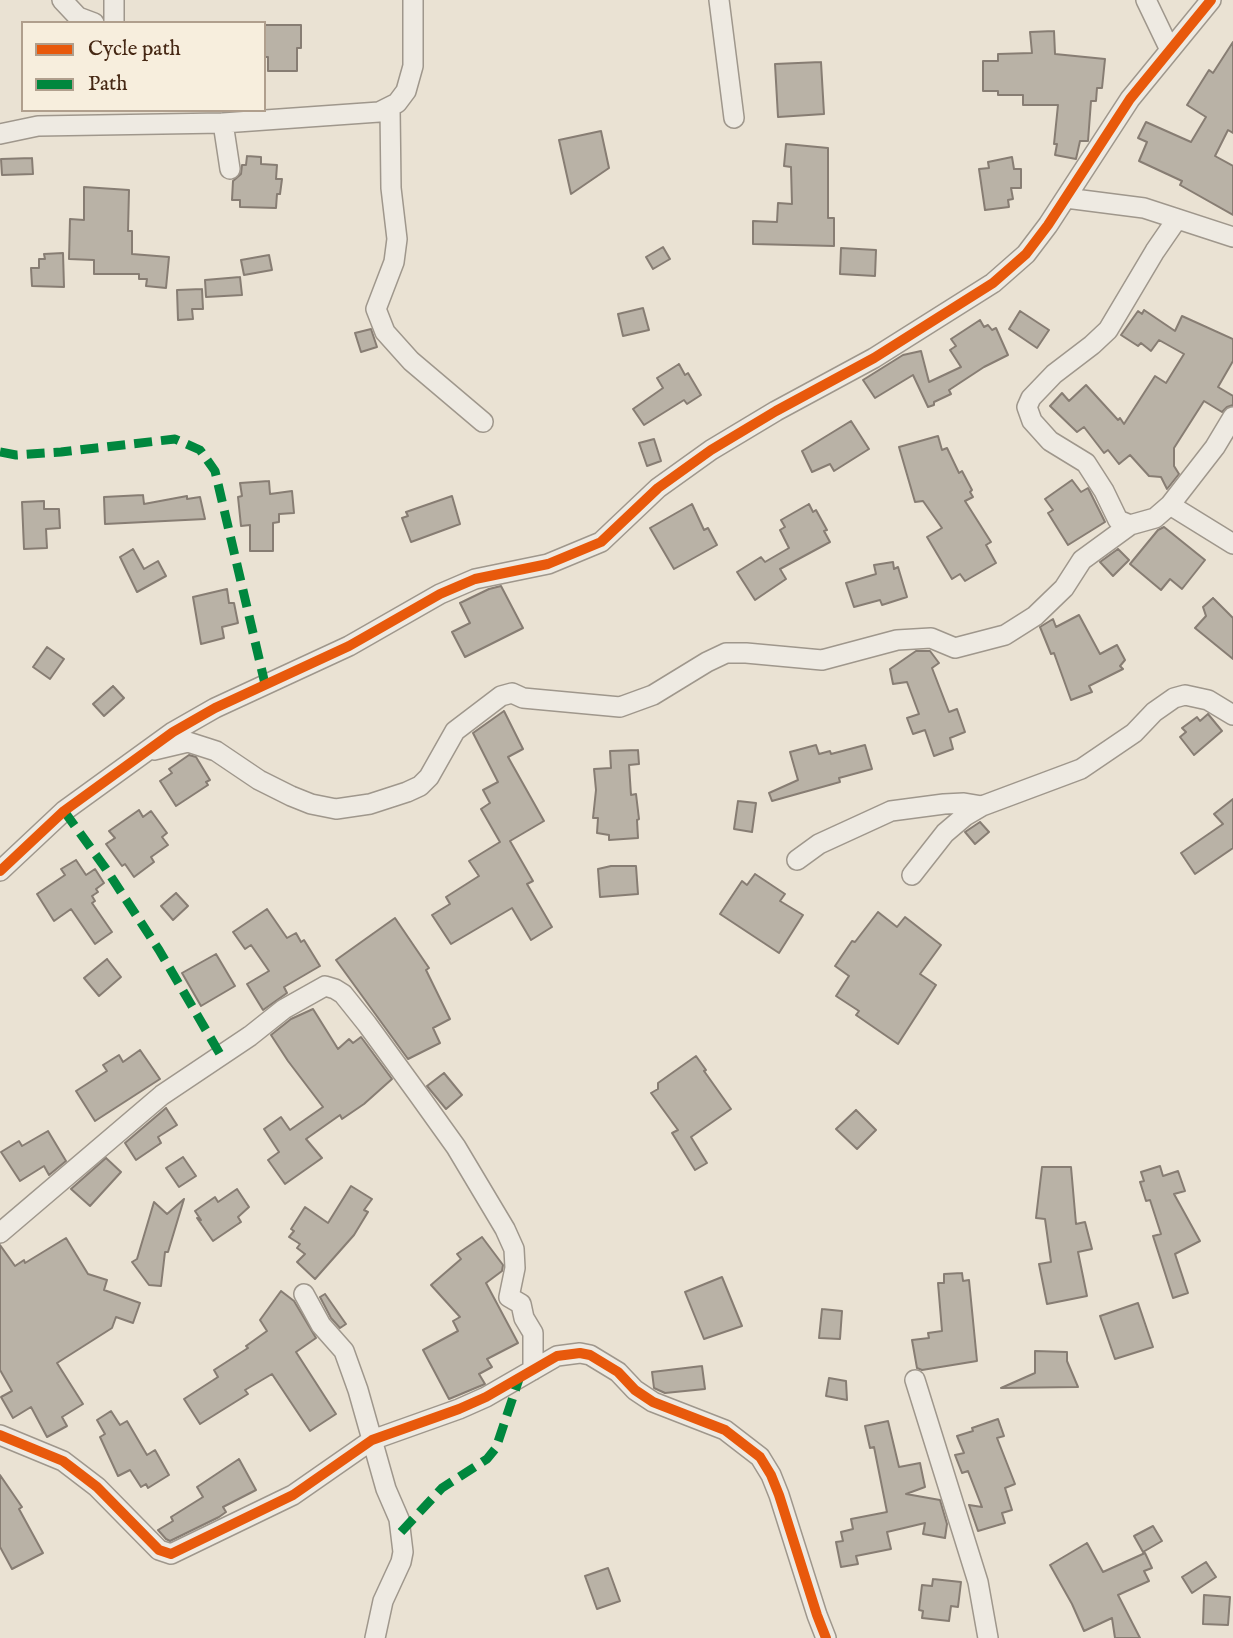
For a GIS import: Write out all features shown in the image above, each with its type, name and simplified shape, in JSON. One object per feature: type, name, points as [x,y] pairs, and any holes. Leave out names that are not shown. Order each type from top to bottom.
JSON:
[{"type":"street","points":[[62,0],[78,17],[89,21]]},
{"type":"street","points":[[114,0],[114,21]]},
{"type":"street","points":[[0,134],[90,118],[223,123],[366,115],[390,108],[406,91],[413,66],[413,0]]},
{"type":"street","points":[[719,0],[734,118]]},
{"type":"street","points":[[1146,0],[1170,50]]},
{"type":"street","points":[[0,871],[64,811],[143,752],[215,708],[326,658],[440,594],[475,579],[548,564],[601,542],[658,488],[711,450],[885,352],[993,283],[1026,254],[1130,99],[1211,0]]},
{"type":"street","points":[[390,108],[391,188],[397,239],[394,262],[376,309],[385,332],[411,361],[483,422]]},
{"type":"street","points":[[223,123],[230,169]]},
{"type":"street","points":[[1066,198],[1144,208],[1233,237]]},
{"type":"street","points":[[1130,525],[1118,520],[1086,463],[1050,441],[1032,421],[1027,407],[1031,398],[1054,374],[1108,330],[1177,219]]},
{"type":"street","points":[[143,752],[188,742],[216,751],[259,780],[311,804],[336,809],[370,804],[420,786],[429,777],[455,731],[501,696],[512,692],[523,698],[620,707],[653,695],[726,653],[822,660],[897,640],[931,638],[955,648],[1005,635],[1035,617],[1064,589],[1082,560],[1130,525],[1155,518],[1170,505],[1215,447],[1233,417]]},
{"type":"street","points":[[1170,505],[1233,544]]},
{"type":"street","points":[[912,875],[945,833],[982,806],[1081,769],[1134,733],[1154,712],[1174,698],[1185,695],[1208,700],[1233,715]]},
{"type":"street","points":[[797,860],[819,844],[891,811],[944,804],[982,806]]},
{"type":"street","points":[[0,1233],[162,1095],[250,1036],[284,1009],[325,986],[343,994],[359,1014],[463,1159],[505,1229],[514,1249],[515,1268],[509,1297],[520,1304],[533,1333],[533,1370]]},
{"type":"street","points":[[304,1294],[321,1325],[344,1352],[358,1390],[386,1489],[399,1519],[403,1552],[401,1562],[383,1601],[375,1638]]},
{"type":"street","points":[[0,1435],[63,1461],[97,1487],[154,1545],[166,1554],[171,1554],[293,1495],[372,1440],[486,1397],[557,1356],[580,1353],[590,1355],[618,1372],[635,1390],[653,1402],[725,1430],[760,1457],[779,1495],[808,1590],[826,1638]]},
{"type":"street","points":[[915,1380],[978,1582],[988,1638]]},
{"type":"building","points":[[266,25],[301,25],[297,71],[268,71]]},
{"type":"building","points":[[1054,31],[1055,54],[1105,59],[1102,88],[1097,88],[1096,101],[1091,101],[1088,141],[1080,141],[1076,159],[1055,155],[1058,105],[1023,105],[1023,95],[998,95],[998,91],[983,91],[983,61],[998,61],[998,54],[1032,53],[1030,32]]},
{"type":"building","points":[[1233,42],[1233,133],[1228,130],[1215,156],[1233,166],[1233,215],[1180,185],[1182,181],[1139,161],[1147,142],[1138,138],[1146,122],[1191,142],[1206,117],[1187,105],[1209,70],[1213,73]]},
{"type":"building","points":[[821,62],[824,114],[778,117],[775,64]]},
{"type":"building","points":[[601,131],[609,168],[571,194],[559,140]]},
{"type":"building","points":[[786,144],[828,148],[828,218],[834,218],[834,246],[753,244],[753,221],[777,222],[778,203],[792,204],[791,167],[784,166]]},
{"type":"building","points":[[247,156],[261,157],[261,164],[277,165],[276,179],[282,179],[276,208],[240,207],[240,200],[232,200],[233,181],[241,174]]},
{"type":"building","points":[[1012,157],[1014,169],[1021,169],[1021,188],[1011,188],[1013,199],[1008,200],[1009,207],[985,210],[979,169],[989,168],[988,162]]},
{"type":"building","points":[[32,158],[33,174],[2,175],[1,159]]},
{"type":"building","points":[[84,187],[129,190],[128,231],[132,231],[132,254],[169,257],[166,288],[146,286],[147,279],[139,279],[139,274],[94,274],[94,260],[69,259],[70,219],[84,220]]},
{"type":"building","points":[[663,247],[670,259],[653,269],[646,257]]},
{"type":"building","points":[[841,248],[876,250],[875,276],[840,274]]},
{"type":"building","points":[[63,253],[64,287],[32,286],[31,268],[39,268],[39,259],[45,259],[44,254]]},
{"type":"building","points":[[269,255],[272,270],[244,275],[241,260]]},
{"type":"building","points":[[240,277],[242,295],[206,297],[205,280]]},
{"type":"building","points":[[202,289],[203,309],[192,309],[193,319],[178,320],[177,290]]},
{"type":"building","points":[[643,308],[649,330],[623,336],[618,314]]},
{"type":"building","points":[[1144,310],[1175,331],[1182,316],[1233,339],[1233,361],[1218,387],[1233,396],[1233,405],[1222,412],[1204,401],[1174,448],[1174,466],[1179,474],[1167,489],[1161,477],[1149,476],[1130,455],[1119,464],[1108,450],[1104,453],[1084,427],[1077,432],[1050,406],[1062,393],[1069,401],[1086,385],[1124,424],[1155,376],[1166,383],[1184,354],[1159,340],[1151,351],[1141,343],[1138,346],[1121,335],[1138,311],[1142,314]]},
{"type":"building","points":[[1020,311],[1049,330],[1037,348],[1009,329]]},
{"type":"building","points":[[980,320],[984,327],[988,325],[992,330],[996,328],[1008,355],[949,390],[951,394],[934,402],[934,405],[928,407],[913,375],[875,398],[863,380],[903,355],[921,351],[929,382],[961,367],[950,350],[956,346],[951,339]]},
{"type":"building","points":[[371,329],[377,347],[361,352],[355,333]]},
{"type":"building","points":[[679,364],[685,375],[688,373],[701,395],[687,404],[684,400],[644,425],[633,409],[663,388],[657,378]]},
{"type":"building","points":[[851,421],[869,449],[834,471],[830,464],[812,472],[802,451]]},
{"type":"building","points":[[938,436],[942,450],[947,448],[959,473],[962,471],[972,490],[970,492],[973,497],[965,501],[991,542],[986,545],[996,563],[965,581],[960,574],[952,579],[927,537],[942,528],[923,501],[915,502],[899,447]]},
{"type":"building","points":[[654,439],[661,461],[647,466],[639,443]]},
{"type":"building","points":[[1072,480],[1081,492],[1088,488],[1105,522],[1068,545],[1048,513],[1053,510],[1045,499]]},
{"type":"building","points":[[269,481],[270,494],[292,491],[294,513],[279,514],[279,522],[273,523],[273,551],[250,551],[250,525],[241,526],[238,497],[242,496],[240,483]]},
{"type":"building","points":[[143,495],[144,504],[187,496],[187,499],[200,497],[205,519],[105,524],[104,497]]},
{"type":"building","points":[[452,496],[460,524],[411,542],[402,518],[408,516],[406,512]]},
{"type":"building","points":[[44,501],[44,509],[59,509],[60,528],[46,529],[47,548],[24,549],[22,502]]},
{"type":"building","points":[[692,504],[704,530],[708,528],[717,545],[674,569],[650,528]]},
{"type":"building","points":[[809,504],[813,512],[816,510],[830,542],[780,569],[786,579],[755,600],[737,572],[761,557],[765,562],[789,548],[780,530],[785,527],[781,520]]},
{"type":"building","points":[[1164,527],[1205,560],[1182,589],[1170,579],[1161,590],[1130,564],[1158,530]]},
{"type":"building","points":[[133,549],[144,569],[158,561],[166,576],[137,592],[120,557]]},
{"type":"building","points":[[1118,549],[1129,560],[1113,576],[1100,562]]},
{"type":"building","points":[[893,562],[894,569],[898,567],[907,597],[882,605],[880,600],[854,607],[846,583],[876,574],[874,565]]},
{"type":"building","points":[[501,586],[523,628],[465,657],[452,632],[470,623],[460,603]]},
{"type":"building","points":[[227,589],[229,603],[234,603],[238,623],[222,627],[224,638],[201,644],[193,597]]},
{"type":"building","points":[[1213,598],[1233,618],[1233,659],[1195,628],[1206,616],[1203,607]]},
{"type":"building","points":[[1079,615],[1100,654],[1117,645],[1125,660],[1120,666],[1123,669],[1089,686],[1092,692],[1071,700],[1054,653],[1051,654],[1040,627],[1053,619],[1056,627]]},
{"type":"building","points":[[47,647],[64,659],[50,679],[33,667]]},
{"type":"building","points":[[916,651],[930,651],[939,663],[932,668],[949,712],[957,709],[965,732],[950,738],[953,749],[934,756],[925,730],[913,734],[907,718],[919,714],[907,682],[893,684],[890,669]]},
{"type":"building","points":[[113,686],[124,698],[104,716],[93,704]]},
{"type":"building","points":[[504,711],[523,749],[508,757],[544,821],[510,841],[533,881],[527,884],[552,927],[531,940],[512,908],[451,944],[432,915],[450,904],[446,897],[479,876],[469,861],[500,842],[481,809],[490,803],[483,790],[498,782],[473,733]]},
{"type":"building","points":[[1208,714],[1222,731],[1194,755],[1180,737],[1186,732],[1182,728],[1197,717],[1200,721]]},
{"type":"building","points":[[816,745],[819,754],[830,751],[831,754],[865,745],[872,769],[839,778],[840,782],[772,801],[769,793],[798,780],[790,752]]},
{"type":"building","points":[[638,750],[639,764],[629,765],[631,795],[636,794],[638,838],[609,840],[609,835],[597,833],[598,818],[593,818],[596,790],[594,769],[611,768],[610,751]]},
{"type":"building","points":[[189,755],[196,757],[210,780],[206,782],[208,785],[176,806],[160,781],[172,773],[169,769]]},
{"type":"building","points":[[1233,799],[1233,848],[1195,874],[1181,853],[1223,824],[1214,814]]},
{"type":"building","points":[[738,801],[756,803],[752,832],[734,829]]},
{"type":"building","points":[[139,810],[143,817],[151,811],[167,833],[162,837],[168,845],[151,857],[154,862],[134,877],[106,844],[115,838],[109,831]]},
{"type":"building","points":[[980,822],[989,832],[975,844],[965,832]]},
{"type":"building","points":[[76,860],[86,875],[95,869],[104,883],[96,889],[98,892],[92,896],[95,901],[92,903],[112,932],[95,944],[71,909],[54,921],[37,894],[65,875],[61,869]]},
{"type":"building","points":[[636,866],[638,894],[600,897],[598,869]]},
{"type":"building","points":[[755,874],[785,894],[780,901],[803,915],[779,953],[720,914],[742,881],[747,885]]},
{"type":"building","points":[[176,893],[188,906],[173,920],[161,906]]},
{"type":"building","points":[[267,909],[287,938],[296,933],[301,942],[304,940],[320,966],[284,987],[287,993],[263,1010],[247,984],[269,971],[251,945],[245,949],[233,932]]},
{"type":"building","points":[[878,912],[897,927],[905,917],[941,945],[920,974],[936,985],[898,1044],[856,1015],[859,1011],[836,996],[849,976],[835,966],[852,941],[855,942]]},
{"type":"building","points":[[395,918],[429,968],[426,970],[450,1019],[433,1028],[440,1043],[408,1059],[336,960]]},
{"type":"building","points":[[216,954],[235,986],[201,1006],[182,973]]},
{"type":"building","points":[[107,959],[121,977],[99,996],[84,978]]},
{"type":"building","points":[[313,1009],[338,1049],[349,1039],[353,1043],[361,1037],[392,1079],[364,1104],[342,1119],[340,1115],[306,1139],[322,1158],[285,1184],[268,1160],[279,1152],[264,1129],[281,1117],[290,1130],[323,1107],[271,1035],[291,1019]]},
{"type":"building","points":[[140,1050],[160,1079],[95,1121],[76,1091],[107,1071],[103,1065],[119,1055],[123,1062]]},
{"type":"building","points":[[696,1056],[731,1109],[691,1137],[707,1163],[695,1170],[672,1133],[678,1130],[651,1093],[658,1089],[658,1083]]},
{"type":"building","points":[[444,1073],[462,1095],[446,1109],[427,1086]]},
{"type":"building","points":[[166,1108],[177,1125],[158,1137],[161,1143],[136,1160],[125,1143]]},
{"type":"building","points":[[856,1110],[876,1130],[857,1149],[836,1129]]},
{"type":"building","points":[[48,1131],[66,1161],[49,1175],[44,1166],[20,1181],[1,1152],[19,1141],[22,1146]]},
{"type":"building","points":[[183,1157],[196,1176],[179,1187],[166,1168]]},
{"type":"building","points":[[106,1158],[121,1172],[90,1206],[71,1189]]},
{"type":"building","points":[[1160,1166],[1163,1176],[1178,1171],[1185,1191],[1174,1194],[1200,1241],[1175,1254],[1188,1293],[1173,1298],[1153,1236],[1161,1234],[1150,1200],[1146,1201],[1140,1182],[1144,1181],[1141,1172]]},
{"type":"building","points":[[1042,1167],[1071,1167],[1076,1224],[1085,1222],[1092,1249],[1078,1252],[1087,1296],[1047,1304],[1039,1264],[1051,1262],[1045,1219],[1036,1218]]},
{"type":"building","points":[[351,1186],[372,1199],[364,1210],[368,1212],[354,1235],[315,1279],[297,1262],[305,1254],[297,1248],[300,1244],[289,1237],[294,1231],[291,1229],[305,1207],[328,1223]]},
{"type":"building","points":[[237,1189],[249,1207],[238,1217],[241,1222],[213,1241],[195,1211],[215,1197],[218,1202]]},
{"type":"building","points":[[184,1199],[168,1252],[165,1252],[161,1286],[149,1285],[132,1262],[137,1259],[154,1202],[167,1214]]},
{"type":"building","points":[[482,1237],[503,1265],[502,1271],[486,1283],[518,1343],[487,1359],[492,1367],[479,1374],[485,1384],[449,1399],[423,1350],[458,1331],[453,1321],[460,1317],[431,1285],[461,1259],[457,1254]]},
{"type":"building","points":[[66,1238],[88,1274],[107,1280],[104,1290],[140,1303],[133,1323],[116,1317],[112,1328],[57,1363],[83,1404],[62,1417],[67,1426],[47,1437],[31,1407],[13,1418],[1,1397],[12,1391],[0,1370],[0,1245],[15,1266],[24,1260],[25,1263]]},
{"type":"building","points":[[962,1273],[963,1281],[969,1280],[977,1361],[922,1370],[917,1368],[912,1340],[929,1338],[928,1333],[942,1331],[938,1283],[944,1283],[944,1274]]},
{"type":"building","points":[[722,1277],[742,1326],[704,1339],[685,1292]]},
{"type":"building","points":[[281,1291],[294,1301],[316,1338],[296,1352],[336,1414],[310,1431],[272,1374],[245,1390],[248,1394],[200,1424],[184,1399],[218,1377],[214,1370],[248,1348],[246,1346],[267,1331],[260,1320]]},
{"type":"building","points":[[325,1294],[346,1324],[340,1328],[331,1318],[320,1297]]},
{"type":"building","points":[[1138,1303],[1153,1347],[1115,1359],[1100,1316]]},
{"type":"building","points":[[822,1309],[842,1311],[840,1339],[819,1338]]},
{"type":"building","points":[[1035,1351],[1067,1352],[1067,1361],[1078,1387],[1001,1388],[1035,1373]]},
{"type":"building","points":[[702,1366],[705,1389],[665,1393],[654,1388],[652,1372]]},
{"type":"building","points":[[829,1378],[846,1381],[847,1400],[826,1396]]},
{"type":"building","points":[[111,1411],[120,1425],[127,1421],[147,1455],[155,1450],[169,1475],[148,1488],[146,1484],[141,1487],[130,1470],[118,1476],[100,1437],[105,1434],[97,1420]]},
{"type":"building","points":[[998,1419],[1004,1436],[997,1438],[1015,1484],[1005,1488],[1012,1510],[1002,1513],[1005,1523],[978,1531],[969,1505],[982,1507],[968,1471],[962,1473],[955,1455],[964,1453],[957,1436]]},
{"type":"building","points":[[888,1421],[899,1467],[920,1463],[925,1487],[906,1494],[940,1500],[947,1524],[945,1538],[923,1534],[925,1523],[887,1532],[891,1549],[856,1556],[858,1564],[841,1567],[836,1542],[843,1541],[841,1532],[853,1529],[851,1519],[887,1512],[874,1447],[870,1448],[865,1426]]},
{"type":"building","points":[[239,1459],[256,1490],[223,1507],[226,1512],[219,1517],[170,1541],[166,1539],[158,1530],[173,1521],[171,1517],[203,1497],[197,1487]]},
{"type":"building","points":[[0,1475],[22,1507],[19,1509],[43,1553],[12,1569],[0,1547]]},
{"type":"building","points":[[1153,1526],[1162,1541],[1143,1552],[1134,1536]]},
{"type":"building","points":[[1087,1543],[1103,1572],[1145,1553],[1152,1568],[1144,1571],[1149,1581],[1118,1595],[1140,1638],[1115,1638],[1112,1618],[1084,1631],[1050,1565]]},
{"type":"building","points":[[1206,1562],[1216,1577],[1192,1593],[1182,1577]]},
{"type":"building","points":[[608,1568],[620,1601],[597,1609],[585,1576]]},
{"type":"building","points":[[933,1579],[961,1582],[958,1607],[951,1606],[949,1621],[922,1618],[923,1611],[919,1610],[922,1585],[932,1586]]},
{"type":"building","points":[[1204,1595],[1230,1597],[1228,1625],[1203,1624]]},
{"type":"marked path","points":[[0,452],[16,455],[61,452],[175,439],[200,450],[215,471],[265,684]]},
{"type":"marked path","points":[[64,811],[159,950],[220,1054]]},
{"type":"marked path","points":[[401,1532],[442,1488],[487,1459],[496,1448],[519,1379]]},
{"type":"cycle path","points":[[0,871],[64,811],[173,732],[215,708],[349,646],[440,594],[475,579],[548,564],[601,542],[658,488],[711,450],[874,358],[993,283],[1026,254],[1048,225],[1130,99],[1211,0]]},
{"type":"cycle path","points":[[0,1435],[63,1461],[97,1487],[159,1550],[171,1554],[293,1495],[372,1440],[486,1397],[557,1356],[580,1353],[590,1355],[618,1372],[635,1390],[653,1402],[725,1430],[760,1457],[779,1495],[826,1638]]}]
